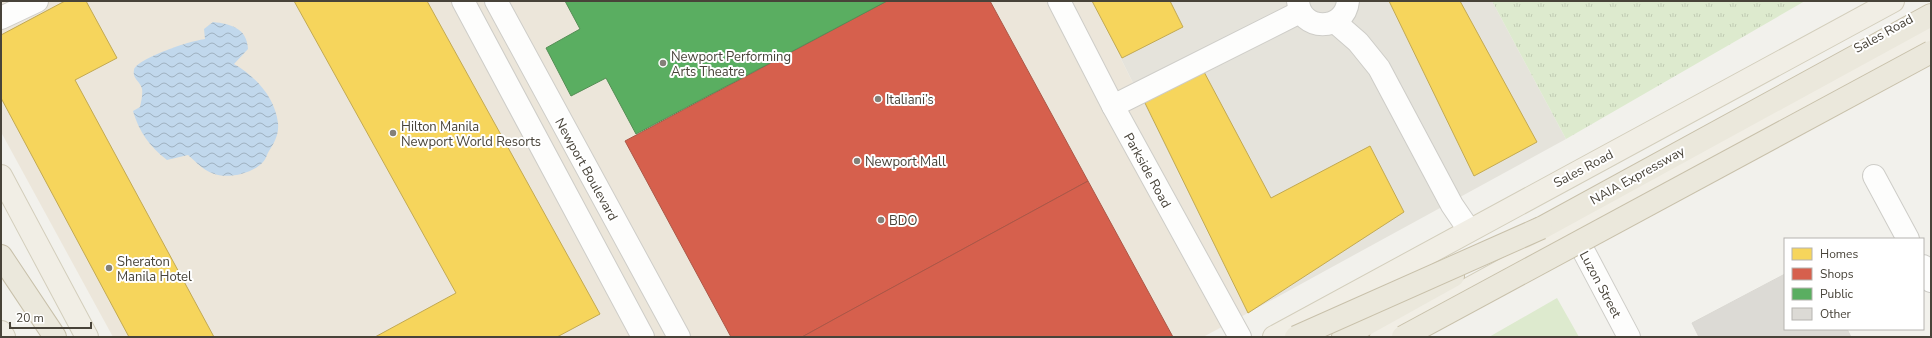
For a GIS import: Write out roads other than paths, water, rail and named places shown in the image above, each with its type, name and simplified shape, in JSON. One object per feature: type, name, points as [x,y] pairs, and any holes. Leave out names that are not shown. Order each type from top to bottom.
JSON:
[{"type":"highway","name":"NAIA Expressway","points":[[1343,337],[1931,15]]},
{"type":"highway","points":[[1403,337],[1931,52]]},
{"type":"highway","points":[[1296,337],[1541,228]]},
{"type":"highway","points":[[1,256],[55,337]]},
{"type":"main road","name":"Sales Road","points":[[1274,337],[1892,1]]},
{"type":"main road","name":"Sales Road","points":[[1331,337],[1931,7]]},
{"type":"main road","name":"Sales Road","points":[[1426,337],[1579,240],[1931,36]]},
{"type":"main road","name":"Sales Road","points":[[1381,337],[1579,240],[1931,61]]},
{"type":"main road","points":[[1,176],[87,337]]},
{"type":"main road","points":[[1,332],[4,337]]},
{"type":"street","points":[[1,18],[37,1]]},
{"type":"street","points":[[463,1],[638,336]]},
{"type":"street","name":"Newport Boulevard","points":[[496,1],[679,337]]},
{"type":"street","name":"Parkside Road","points":[[1059,1],[1113,106],[1240,337]]},
{"type":"street","points":[[1113,106],[1299,6],[1305,19],[1312,23],[1328,25],[1335,22],[1346,11],[1348,1]]},
{"type":"street","points":[[1335,22],[1358,42],[1379,68],[1452,205],[1469,230]]},
{"type":"street","points":[[1874,176],[1907,238]]},
{"type":"street","name":"Luzon Street","points":[[1579,240],[1629,337]]},
{"type":"street","points":[[1924,268],[1931,281]]},
{"type":"water","points":[[213,22],[226,24],[237,28],[245,36],[248,49],[234,64],[242,69],[263,88],[273,104],[278,123],[276,138],[264,161],[259,166],[248,172],[230,176],[209,172],[188,155],[167,160],[150,144],[138,126],[133,111],[140,107],[142,96],[141,87],[134,76],[134,70],[137,65],[166,50],[205,39],[204,29]]},
{"type":"place","name":"Newport Performing Arts Theatre","points":[[663,63]]},
{"type":"place","name":"Italiani’s","points":[[878,99]]},
{"type":"place","name":"Hilton Manila Newport World Resorts","points":[[393,133]]},
{"type":"place","name":"Newport Mall","points":[[857,161]]},
{"type":"place","name":"BDO","points":[[881,220]]},
{"type":"place","name":"Sheraton Manila Hotel","points":[[109,268]]}]
